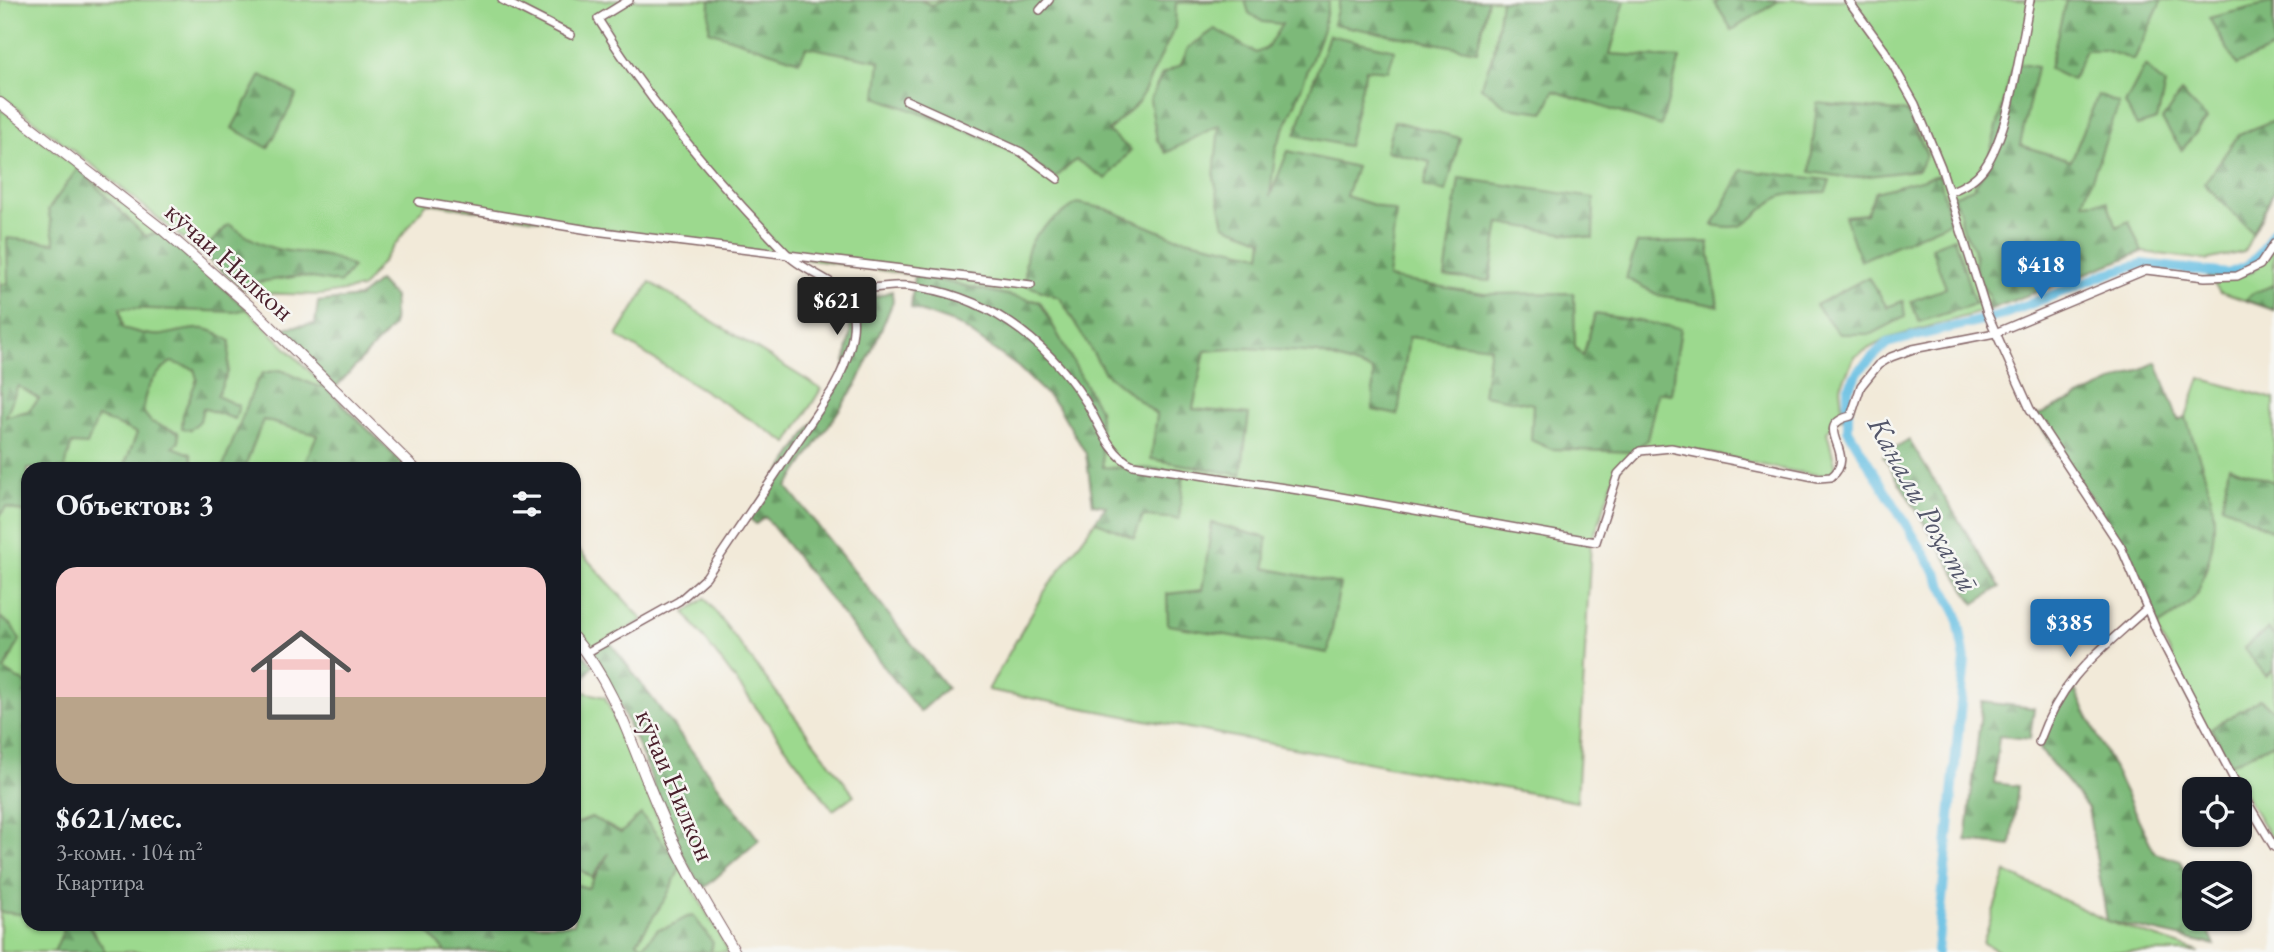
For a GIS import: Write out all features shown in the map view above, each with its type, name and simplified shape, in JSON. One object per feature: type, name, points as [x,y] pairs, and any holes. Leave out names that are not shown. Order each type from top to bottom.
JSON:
[{"type":"street","points":[[502,0],[571,35]]},
{"type":"street","points":[[586,653],[684,597],[723,555],[840,378],[852,324],[850,303],[844,292],[797,264],[748,215],[634,76],[598,19],[629,0]]},
{"type":"street","points":[[1040,10],[1049,0]]},
{"type":"street","points":[[1848,0],[1885,51],[1915,104],[1949,192],[1987,313],[2036,421],[2100,511],[2121,547],[2198,714],[2233,777]]},
{"type":"street","points":[[1949,192],[1978,176],[1992,155],[2009,100],[2030,0]]},
{"type":"street","points":[[906,100],[1021,152],[1058,179]]},
{"type":"street","name":"кӯчаи Нилкон","points":[[0,103],[163,230],[253,309],[408,462]]},
{"type":"street","points":[[419,202],[595,231],[1031,285]]},
{"type":"street","points":[[844,292],[900,286],[944,291],[998,316],[1021,330],[1059,367],[1084,399],[1116,452],[1133,466],[1318,493],[1596,542],[1618,474],[1640,451],[1671,448],[1826,478],[1835,474],[1841,463],[1833,432],[1838,419],[1848,416],[1861,386],[1878,365],[1891,357],[1913,349],[1994,331],[2146,270],[2205,277],[2237,276],[2260,265],[2274,243]]},
{"type":"street","points":[[2039,742],[2050,711],[2069,680],[2147,608]]},
{"type":"street","name":"кӯчаи Нилкон","points":[[581,647],[619,709],[679,856],[735,952]]},
{"type":"street","points":[[2252,810],[2274,847]]},
{"type":"green space","points":[[0,0],[2274,0],[2274,191],[2244,252],[2206,260],[2142,252],[1988,310],[1886,339],[1855,356],[1840,388],[1843,418],[1837,419],[1827,432],[1836,468],[1831,476],[1682,449],[1654,447],[1633,452],[1616,473],[1591,541],[1577,802],[988,690],[1042,595],[1107,505],[1040,302],[914,275],[427,203],[362,288],[320,295],[250,293],[99,170],[0,95]]},
{"type":"green space","points":[[710,0],[920,0],[931,5],[945,0],[1230,0],[1176,3],[1175,27],[1139,102],[1108,131],[1131,150],[1106,179],[1076,160],[1055,178],[991,142],[876,97],[880,61],[807,47],[799,61],[709,31]]},
{"type":"green space","points":[[1245,0],[1329,0],[1323,29],[1276,147],[1270,196],[1288,151],[1356,167],[1346,196],[1396,212],[1388,278],[1484,294],[1574,293],[1575,347],[1583,356],[1595,314],[1681,328],[1671,394],[1658,392],[1647,440],[1633,452],[1551,449],[1531,440],[1533,404],[1483,395],[1490,347],[1409,337],[1398,415],[1373,410],[1373,371],[1318,353],[1247,348],[1205,351],[1193,409],[1249,414],[1241,475],[1151,459],[1157,415],[1105,373],[1060,298],[1026,285],[1026,256],[1030,245],[1043,228],[1077,203],[1107,209],[1171,236],[1261,255],[1263,240],[1224,225],[1214,177],[1219,125],[1166,153],[1157,140],[1150,100],[1162,74],[1181,65],[1188,48],[1215,29],[1256,53],[1267,48],[1282,24],[1263,22],[1249,13]]},
{"type":"green space","points":[[1340,0],[1488,0],[1477,51],[1333,24]]},
{"type":"green space","points":[[1501,0],[1625,0],[1610,54],[1680,58],[1661,126],[1554,91],[1544,112],[1507,107],[1481,87],[1494,52]]},
{"type":"green space","points":[[1720,0],[1780,0],[1732,30],[1715,3]]},
{"type":"green space","points":[[2066,0],[2162,0],[2134,60],[2105,50],[2086,50],[2072,80],[2049,69]]},
{"type":"green space","points":[[2273,2],[2274,48],[2237,65],[2209,18]]},
{"type":"green space","points":[[1329,35],[1395,50],[1388,71],[1366,69],[1348,146],[1295,135]]},
{"type":"green space","points":[[2014,63],[2037,67],[2020,145],[2071,161],[2098,95],[2119,104],[2083,203],[2107,201],[2116,227],[2129,221],[2142,252],[1988,310],[1989,295],[1976,275],[1973,248],[1962,227],[1961,212],[1951,197],[1973,188],[1985,171]]},
{"type":"green space","points":[[2145,66],[2165,85],[2157,120],[2137,126],[2125,104]]},
{"type":"green space","points":[[261,75],[297,95],[268,148],[232,128]]},
{"type":"green space","points":[[2181,92],[2207,119],[2182,150],[2162,120]]},
{"type":"green space","points":[[1817,103],[1907,112],[1927,155],[1918,170],[1852,178],[1810,172]]},
{"type":"green space","points":[[0,108],[160,232],[249,311],[401,462],[21,462],[21,931],[581,931],[581,691],[605,697],[675,857],[729,952],[0,952]]},
{"type":"green space","points":[[2274,120],[2274,191],[2253,233],[2204,184],[2239,134]]},
{"type":"green space","points":[[1394,121],[1460,138],[1446,192],[1424,186],[1430,162],[1386,151]]},
{"type":"green space","points":[[78,168],[145,236],[160,232],[247,309],[234,312],[120,308],[123,328],[158,335],[204,329],[230,341],[228,372],[217,396],[239,406],[235,419],[203,408],[200,421],[190,430],[182,428],[183,414],[197,379],[194,369],[171,362],[150,384],[144,413],[151,422],[178,432],[179,442],[173,447],[191,454],[192,462],[126,462],[137,433],[98,417],[87,445],[72,444],[66,462],[21,462],[21,512],[6,507],[0,516],[0,285],[8,283],[7,238],[55,243],[48,210]],"holes":[[[18,386],[39,399],[28,411],[6,416]]]},
{"type":"green space","points":[[1742,170],[1830,180],[1826,192],[1781,197],[1743,225],[1713,225]]},
{"type":"green space","points":[[1939,175],[1950,222],[1860,261],[1845,216],[1866,214],[1875,192]]},
{"type":"green space","points":[[1459,178],[1594,198],[1593,238],[1499,223],[1490,281],[1445,277]]},
{"type":"green space","points":[[229,224],[267,246],[322,255],[353,267],[340,283],[300,276],[239,285],[201,253]]},
{"type":"green space","points":[[1954,238],[1975,304],[1919,322],[1911,301],[1946,288],[1931,247]]},
{"type":"green space","points":[[1708,242],[1718,306],[1658,295],[1626,278],[1637,243]]},
{"type":"green space","points":[[2274,245],[2274,310],[2220,292],[2208,277],[2230,278],[2247,273],[2262,263]]},
{"type":"green space","points":[[914,275],[1040,302],[1099,409],[1103,467],[1184,470],[1179,519],[1143,516],[1134,538],[1095,521],[1106,506],[1093,504],[1086,454],[1058,406],[1018,367],[959,325],[911,308]]},
{"type":"green space","points":[[1868,277],[1887,307],[1903,301],[1905,317],[1872,334],[1839,334],[1816,305]]},
{"type":"green space","points":[[379,281],[394,297],[393,326],[336,387],[281,333],[288,327],[315,324],[318,302],[359,297]]},
{"type":"green space","points":[[650,282],[821,389],[788,443],[617,336]]},
{"type":"green space","points":[[2274,285],[2274,310],[2245,300],[2253,293]]},
{"type":"green space","points":[[892,291],[893,302],[858,382],[787,487],[947,688],[920,712],[765,517],[756,524],[749,518],[842,380],[850,334],[849,306]]},
{"type":"green space","points":[[2157,362],[2178,420],[2186,417],[2210,491],[2214,528],[2212,547],[2197,594],[2183,609],[2155,628],[2147,600],[2121,545],[2034,417]]},
{"type":"green space","points":[[280,370],[313,385],[325,387],[401,462],[305,462],[317,435],[263,420],[247,462],[225,462],[255,385],[263,373]]},
{"type":"green space","points":[[2200,378],[2274,399],[2274,843],[2252,806],[2252,777],[2235,777],[2188,699],[2171,654],[2155,628],[2197,595],[2209,561],[2186,417]]},
{"type":"green space","points":[[1909,440],[2000,587],[1974,604],[1883,456]]},
{"type":"green space","points":[[2229,466],[2274,482],[2274,532],[2222,505]]},
{"type":"green space","points":[[1212,523],[1267,538],[1265,568],[1340,584],[1328,653],[1168,625],[1167,594],[1202,590]]},
{"type":"green space","points":[[581,553],[643,620],[588,651],[581,642]]},
{"type":"green space","points":[[705,598],[854,795],[833,810],[685,613]]},
{"type":"green space","points":[[0,617],[12,626],[20,640],[4,670],[21,681],[21,914],[0,912]]},
{"type":"green space","points":[[2268,629],[2274,636],[2274,670],[2266,676],[2244,648]]},
{"type":"green space","points":[[609,641],[759,840],[702,890],[669,829],[647,766],[621,707],[588,651]]},
{"type":"green space","points":[[581,652],[593,665],[581,683]]},
{"type":"green space","points":[[581,652],[593,665],[581,682]]},
{"type":"green space","points":[[2074,688],[2155,853],[2181,861],[2182,931],[2209,931],[2215,945],[2107,921],[2088,808],[2040,749],[2055,702]]},
{"type":"green space","points":[[2260,699],[2274,711],[2274,743],[2230,764],[2211,728]]},
{"type":"green space","points":[[1982,702],[2034,708],[2030,739],[1999,736],[1994,783],[2018,786],[2011,846],[1966,841]]},
{"type":"green space","points":[[641,814],[681,866],[667,896],[637,942],[643,946],[658,929],[693,915],[713,943],[710,952],[446,952],[426,931],[581,931],[581,886],[588,888],[609,853],[592,878],[581,870],[581,822],[592,817],[621,833]]},
{"type":"green space","points":[[2006,872],[2107,921],[2199,952],[2000,952],[1983,943]]},
{"type":"green space","points":[[63,931],[92,931],[106,952],[54,952]]},
{"type":"waterway","name":"Канали Роҳатӣ","points":[[1937,952],[1965,660],[1957,614],[1936,573],[1848,430],[1848,389],[1859,370],[1887,343],[1999,316],[2109,273],[2142,264],[2228,274],[2248,266],[2262,252],[2274,231]]}]
